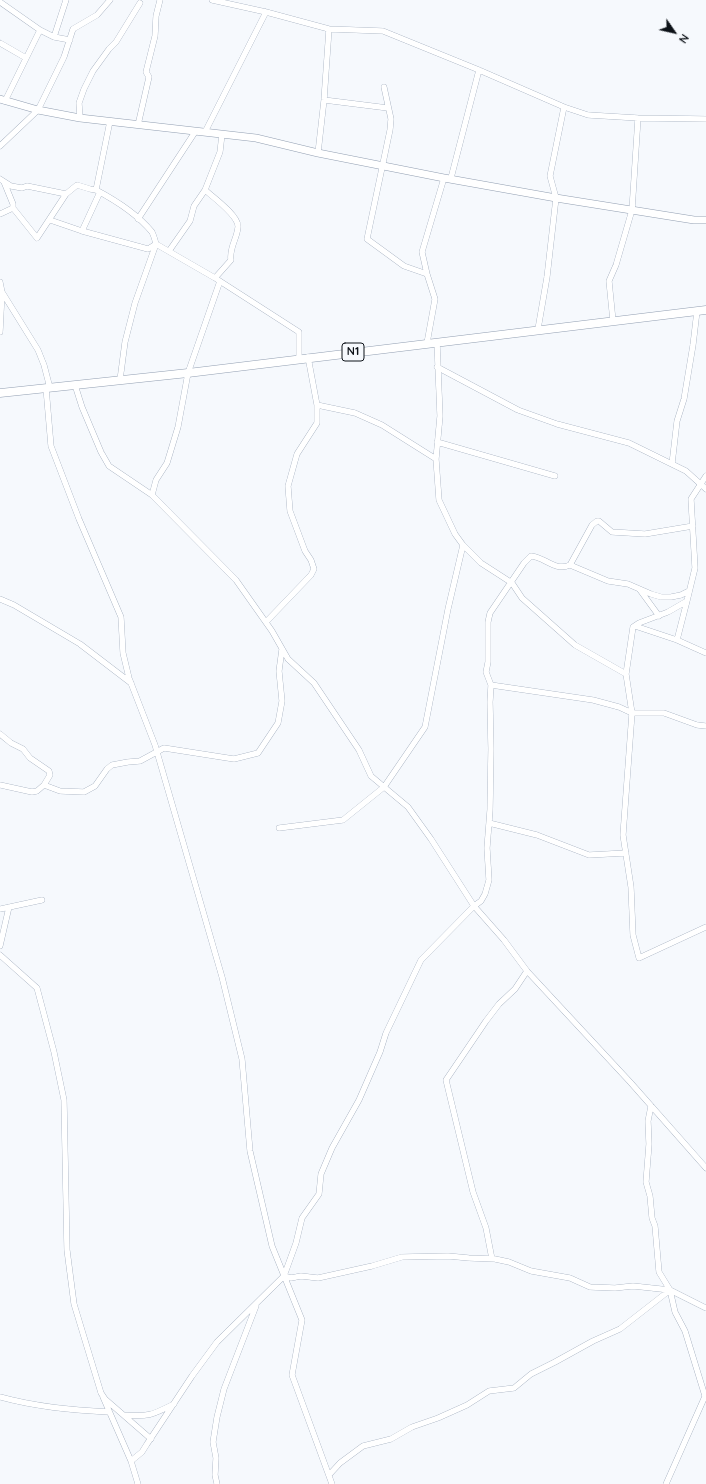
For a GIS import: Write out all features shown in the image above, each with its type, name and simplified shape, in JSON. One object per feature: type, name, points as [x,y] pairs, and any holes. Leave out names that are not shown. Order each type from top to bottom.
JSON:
[{"type":"main road","name":"N1","points":[[0,393],[308,358],[538,329],[706,310]]},
{"type":"street","points":[[54,37],[66,0]]},
{"type":"street","points":[[0,146],[38,110],[64,57],[73,29],[98,15],[110,0]]},
{"type":"street","points":[[138,125],[149,77],[146,72],[156,36],[156,16],[160,0]]},
{"type":"street","points":[[212,0],[266,12],[328,29],[383,31],[588,116],[706,119]]},
{"type":"street","points":[[0,2],[40,30],[54,37],[70,40]]},
{"type":"street","points":[[80,118],[79,103],[93,71],[116,42],[140,3]]},
{"type":"street","points":[[205,132],[266,12]]},
{"type":"street","points":[[318,153],[324,100],[328,29]]},
{"type":"street","points":[[40,30],[3,100],[38,110],[80,118],[256,138],[318,153],[556,198],[694,220],[706,220]]},
{"type":"street","points":[[0,42],[26,58]]},
{"type":"street","points":[[427,343],[435,299],[422,252],[448,178],[479,70]]},
{"type":"street","points":[[384,87],[390,119],[390,130],[367,239],[404,266],[427,274]]},
{"type":"street","points":[[324,100],[388,108]]},
{"type":"street","points":[[538,329],[548,270],[556,198],[550,176],[564,107]]},
{"type":"street","points":[[613,321],[608,281],[616,265],[632,210],[638,118]]},
{"type":"street","points":[[82,231],[98,191],[110,121]]},
{"type":"street","points":[[138,219],[195,132]]},
{"type":"street","points":[[168,251],[190,221],[194,206],[205,190],[220,152],[222,134]]},
{"type":"street","points":[[2,180],[11,186],[22,188],[27,186],[66,194]]},
{"type":"street","points":[[2,180],[13,204],[13,208],[37,238],[66,194],[78,185],[98,191],[118,203],[138,219],[153,234],[156,244],[133,311],[125,342],[120,380]]},
{"type":"street","points":[[152,495],[156,480],[167,463],[178,427],[188,372],[218,279],[230,260],[230,253],[238,226],[236,219],[205,190]]},
{"type":"street","points":[[0,214],[13,208]]},
{"type":"street","points":[[50,220],[82,231],[148,249],[156,244]]},
{"type":"street","points":[[156,244],[218,279],[299,332],[298,358]]},
{"type":"street","points":[[0,282],[2,292],[0,332]]},
{"type":"street","points":[[2,292],[38,350],[44,365],[48,388],[52,446],[79,519],[121,616],[123,653],[131,683],[156,752],[222,977],[242,1059],[250,1151],[272,1246],[302,1320],[292,1375],[332,1484]]},
{"type":"street","points":[[672,464],[677,421],[684,399],[697,311]]},
{"type":"street","points":[[437,342],[440,416],[436,459],[439,500],[455,534],[463,546],[481,563],[512,583],[522,598],[575,645],[626,674]]},
{"type":"street","points":[[266,622],[311,575],[314,569],[311,560],[305,551],[290,511],[288,486],[297,454],[317,423],[317,404],[308,358]]},
{"type":"street","points":[[437,368],[518,410],[557,424],[628,443],[686,471],[706,489]]},
{"type":"street","points":[[75,385],[82,407],[101,452],[109,466],[152,495],[236,580],[266,622],[288,659],[314,683],[359,750],[371,776],[408,808],[431,839],[474,906],[504,940],[527,971],[706,1168]]},
{"type":"street","points":[[317,404],[355,413],[382,425],[436,459]]},
{"type":"street","points":[[437,442],[555,476]]},
{"type":"street","points":[[677,640],[695,568],[691,499],[706,476]]},
{"type":"street","points":[[131,1461],[142,1452],[217,1342],[284,1276],[296,1243],[302,1218],[319,1194],[321,1174],[332,1148],[359,1100],[380,1052],[386,1033],[421,960],[474,906],[481,901],[487,888],[491,749],[491,685],[486,672],[488,662],[488,617],[531,556],[558,567],[566,567],[570,565],[592,525],[597,521],[612,532],[645,534],[693,526]]},
{"type":"street","points":[[278,828],[343,820],[384,787],[425,727],[448,609],[463,546]]},
{"type":"street","points":[[570,565],[608,581],[628,584],[660,597],[681,595],[689,591]]},
{"type":"street","points":[[638,588],[659,616]]},
{"type":"street","points":[[0,599],[14,604],[80,644],[131,683]]},
{"type":"street","points":[[687,601],[668,612],[633,627],[626,674],[632,713],[623,835],[631,887],[633,936],[639,958],[706,927]]},
{"type":"street","points":[[635,626],[677,640],[706,653]]},
{"type":"street","points":[[44,785],[60,791],[84,792],[95,786],[107,769],[112,765],[140,761],[164,748],[234,759],[258,753],[278,723],[282,701],[279,671],[282,649]]},
{"type":"street","points":[[491,685],[593,700],[619,707],[632,713],[664,713],[706,726]]},
{"type":"street","points":[[0,734],[11,743],[23,748],[30,758],[49,771],[50,774],[44,785],[37,791],[32,792],[0,784]]},
{"type":"street","points":[[489,823],[537,835],[589,855],[626,853]]},
{"type":"street","points":[[0,909],[42,900]]},
{"type":"street","points":[[0,946],[9,907]]},
{"type":"street","points":[[0,955],[37,988],[54,1052],[64,1100],[66,1250],[73,1296],[81,1328],[102,1393],[131,1461],[138,1484]]},
{"type":"street","points":[[492,1259],[486,1228],[473,1192],[446,1080],[486,1021],[499,1004],[515,989],[527,971]]},
{"type":"street","points":[[651,1106],[648,1120],[649,1144],[646,1161],[646,1182],[650,1196],[652,1218],[655,1226],[659,1272],[670,1290],[675,1312],[684,1332],[706,1395],[666,1484]]},
{"type":"street","points":[[284,1276],[292,1278],[301,1276],[318,1278],[372,1266],[402,1257],[448,1256],[492,1259],[508,1262],[530,1271],[570,1278],[590,1287],[615,1288],[633,1286],[670,1290],[706,1308]]},
{"type":"street","points":[[329,1476],[340,1463],[363,1446],[391,1439],[412,1427],[438,1418],[467,1405],[489,1392],[514,1388],[531,1374],[593,1341],[620,1329],[670,1290]]},
{"type":"street","points":[[217,1484],[215,1475],[216,1458],[213,1442],[217,1417],[224,1389],[256,1304]]},
{"type":"street","points":[[102,1393],[124,1415],[151,1438]]},
{"type":"street","points":[[0,1396],[24,1403],[65,1409],[109,1412]]},
{"type":"street","points":[[124,1415],[151,1415],[174,1404]]}]
